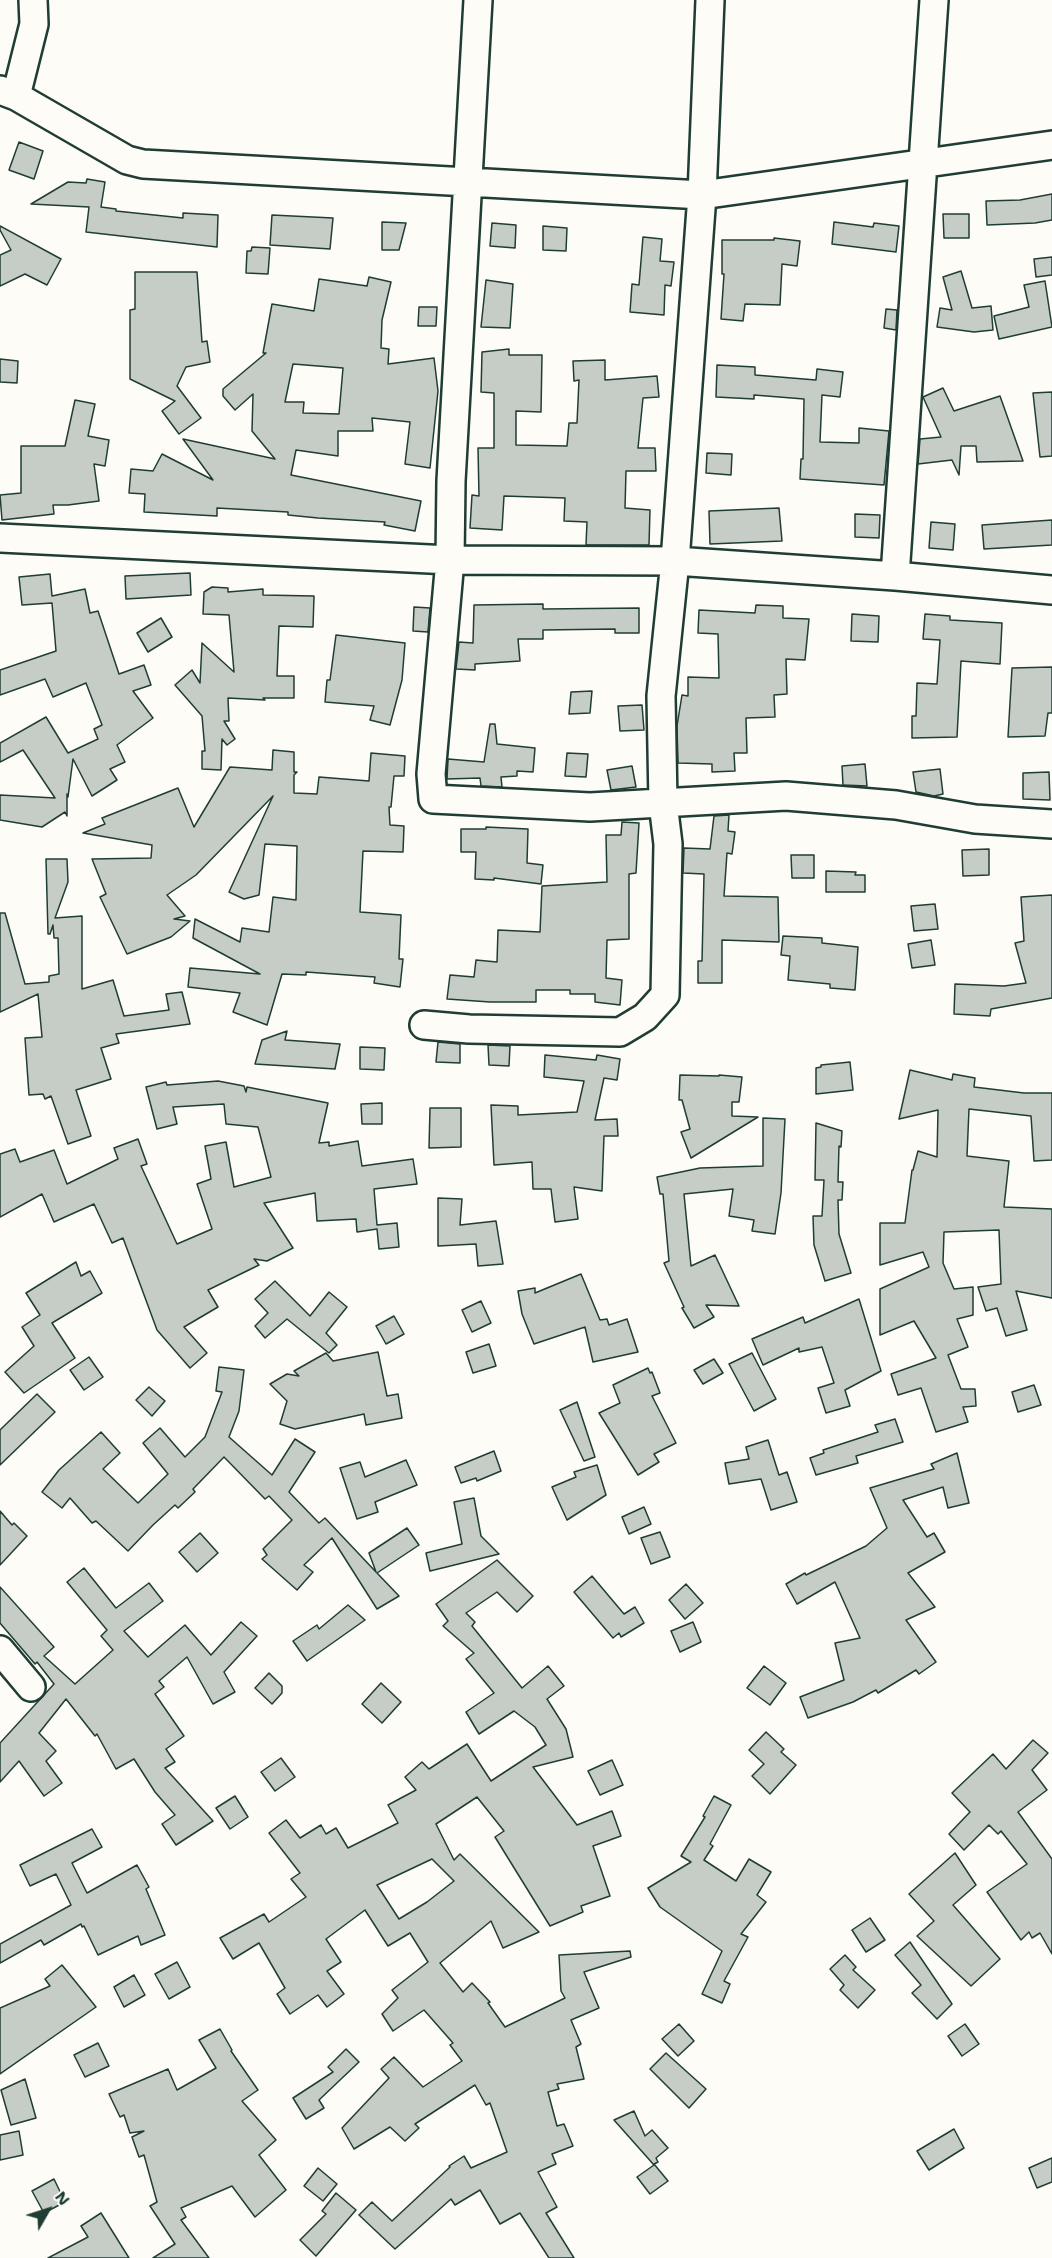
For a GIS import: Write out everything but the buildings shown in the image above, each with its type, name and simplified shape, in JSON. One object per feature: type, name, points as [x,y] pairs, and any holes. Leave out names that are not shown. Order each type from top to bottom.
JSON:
[{"type":"street","points":[[33,0],[34,24],[8,93],[126,160],[143,164],[702,195],[1052,145]]},
{"type":"street","points":[[478,0],[452,481],[450,560],[431,774],[433,799],[590,807],[786,796],[896,805],[975,819],[1052,824]]},
{"type":"street","points":[[424,1025],[469,1029],[620,1032],[645,1017],[664,995],[668,844],[663,803],[661,696],[675,561],[702,195],[710,0]]},
{"type":"street","points":[[896,576],[934,0]]},
{"type":"street","points":[[0,538],[450,560],[675,561],[896,576],[1052,590]]},
{"type":"street","points":[[0,1650],[31,1687]]}]
